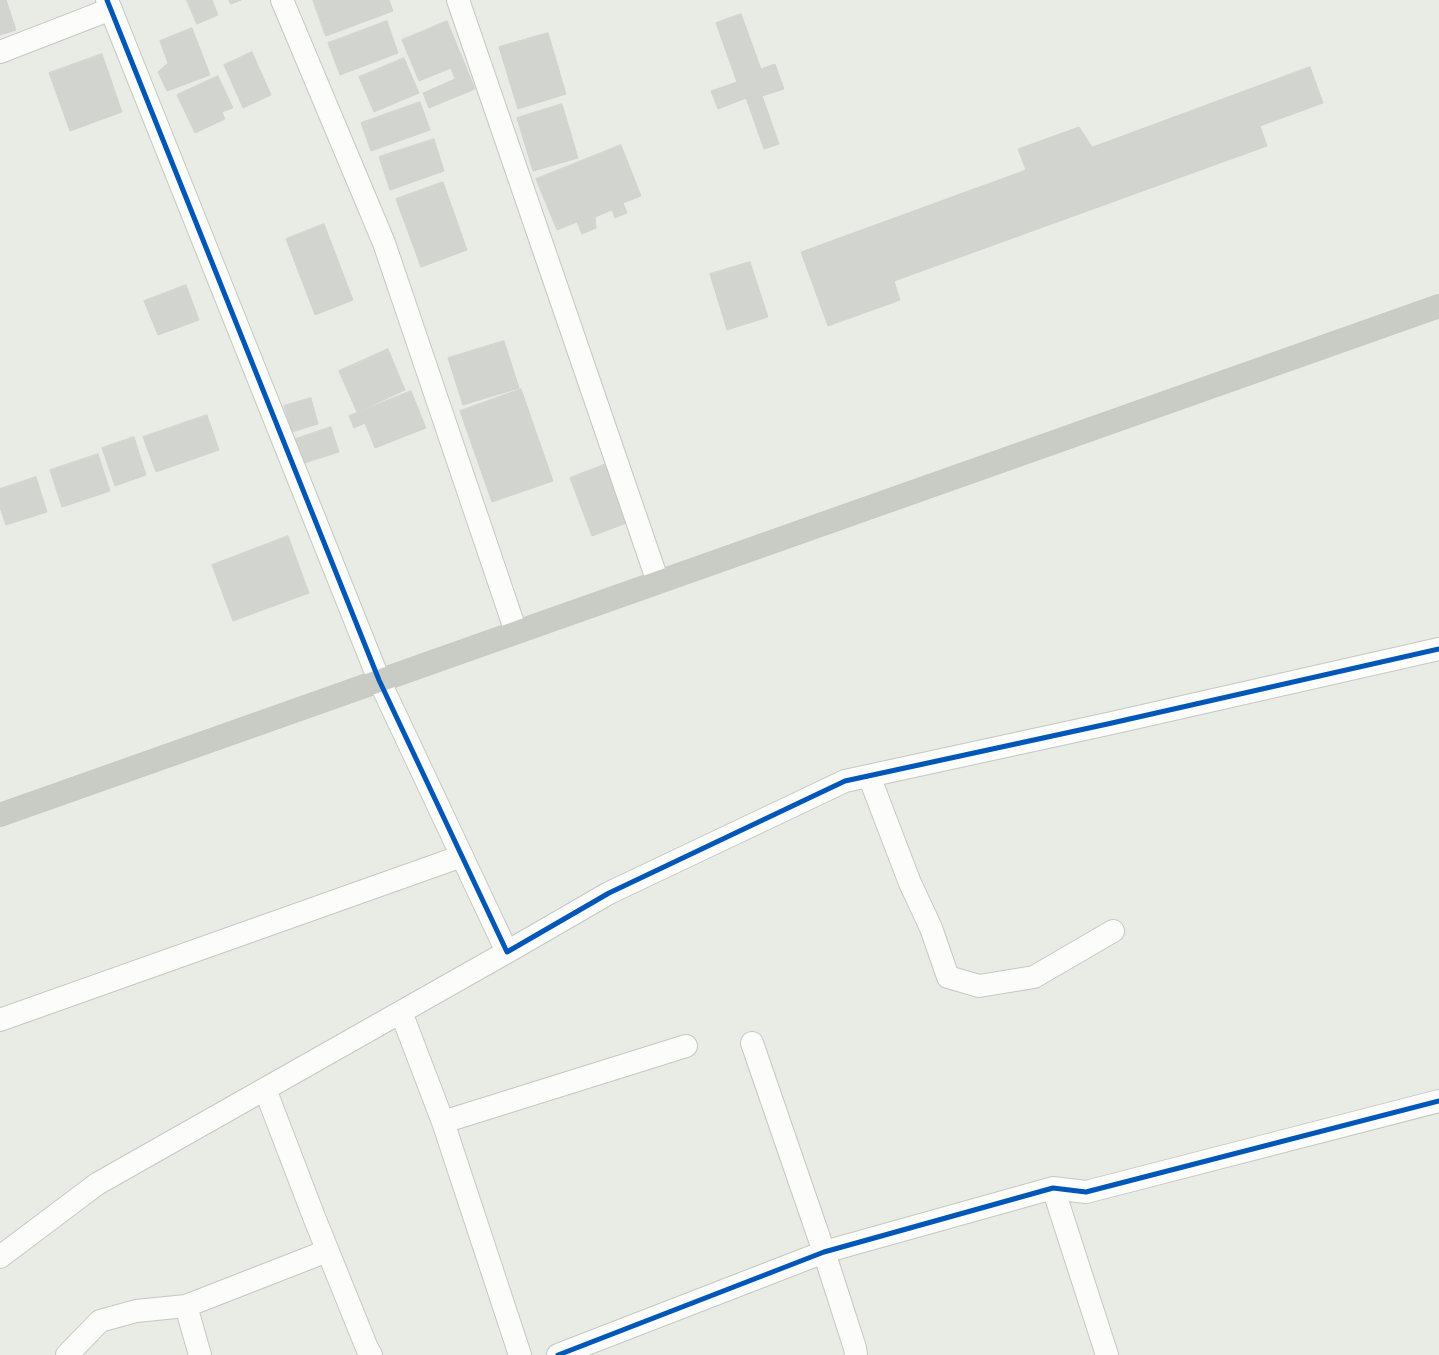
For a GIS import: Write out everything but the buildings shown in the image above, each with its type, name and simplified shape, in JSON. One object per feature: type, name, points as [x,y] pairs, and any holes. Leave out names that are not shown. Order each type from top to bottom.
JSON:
[{"type":"highway","points":[[0,815],[1439,306]]},
{"type":"street","points":[[282,0],[384,243],[516,632]]},
{"type":"street","points":[[458,0],[658,582]]},
{"type":"street","points":[[0,52],[109,5],[379,680],[507,952]]},
{"type":"street","points":[[0,1257],[97,1184],[609,893],[846,781],[1439,649]]},
{"type":"street","points":[[869,776],[910,883],[931,928],[948,977],[979,986],[1034,976],[1113,931]]},
{"type":"street","points":[[0,1020],[462,856]]},
{"type":"street","points":[[401,1012],[443,1122],[520,1355]]},
{"type":"street","points":[[752,1043],[824,1252],[856,1355]]},
{"type":"street","points":[[443,1122],[686,1046]]},
{"type":"street","points":[[264,1089],[327,1251],[371,1355]]},
{"type":"street","points":[[558,1355],[588,1350],[824,1252],[1053,1188],[1086,1192],[1439,1101]]},
{"type":"street","points":[[1053,1188],[1107,1355]]},
{"type":"street","points":[[67,1355],[100,1321],[136,1311],[186,1306],[327,1251]]},
{"type":"street","points":[[186,1306],[200,1355]]},
{"type":"cycle path","points":[[107,0],[379,680],[507,952],[609,893],[845,781],[1112,723],[1439,649]]},
{"type":"cycle path","points":[[558,1355],[824,1252],[1053,1188],[1086,1192],[1439,1101]]}]
